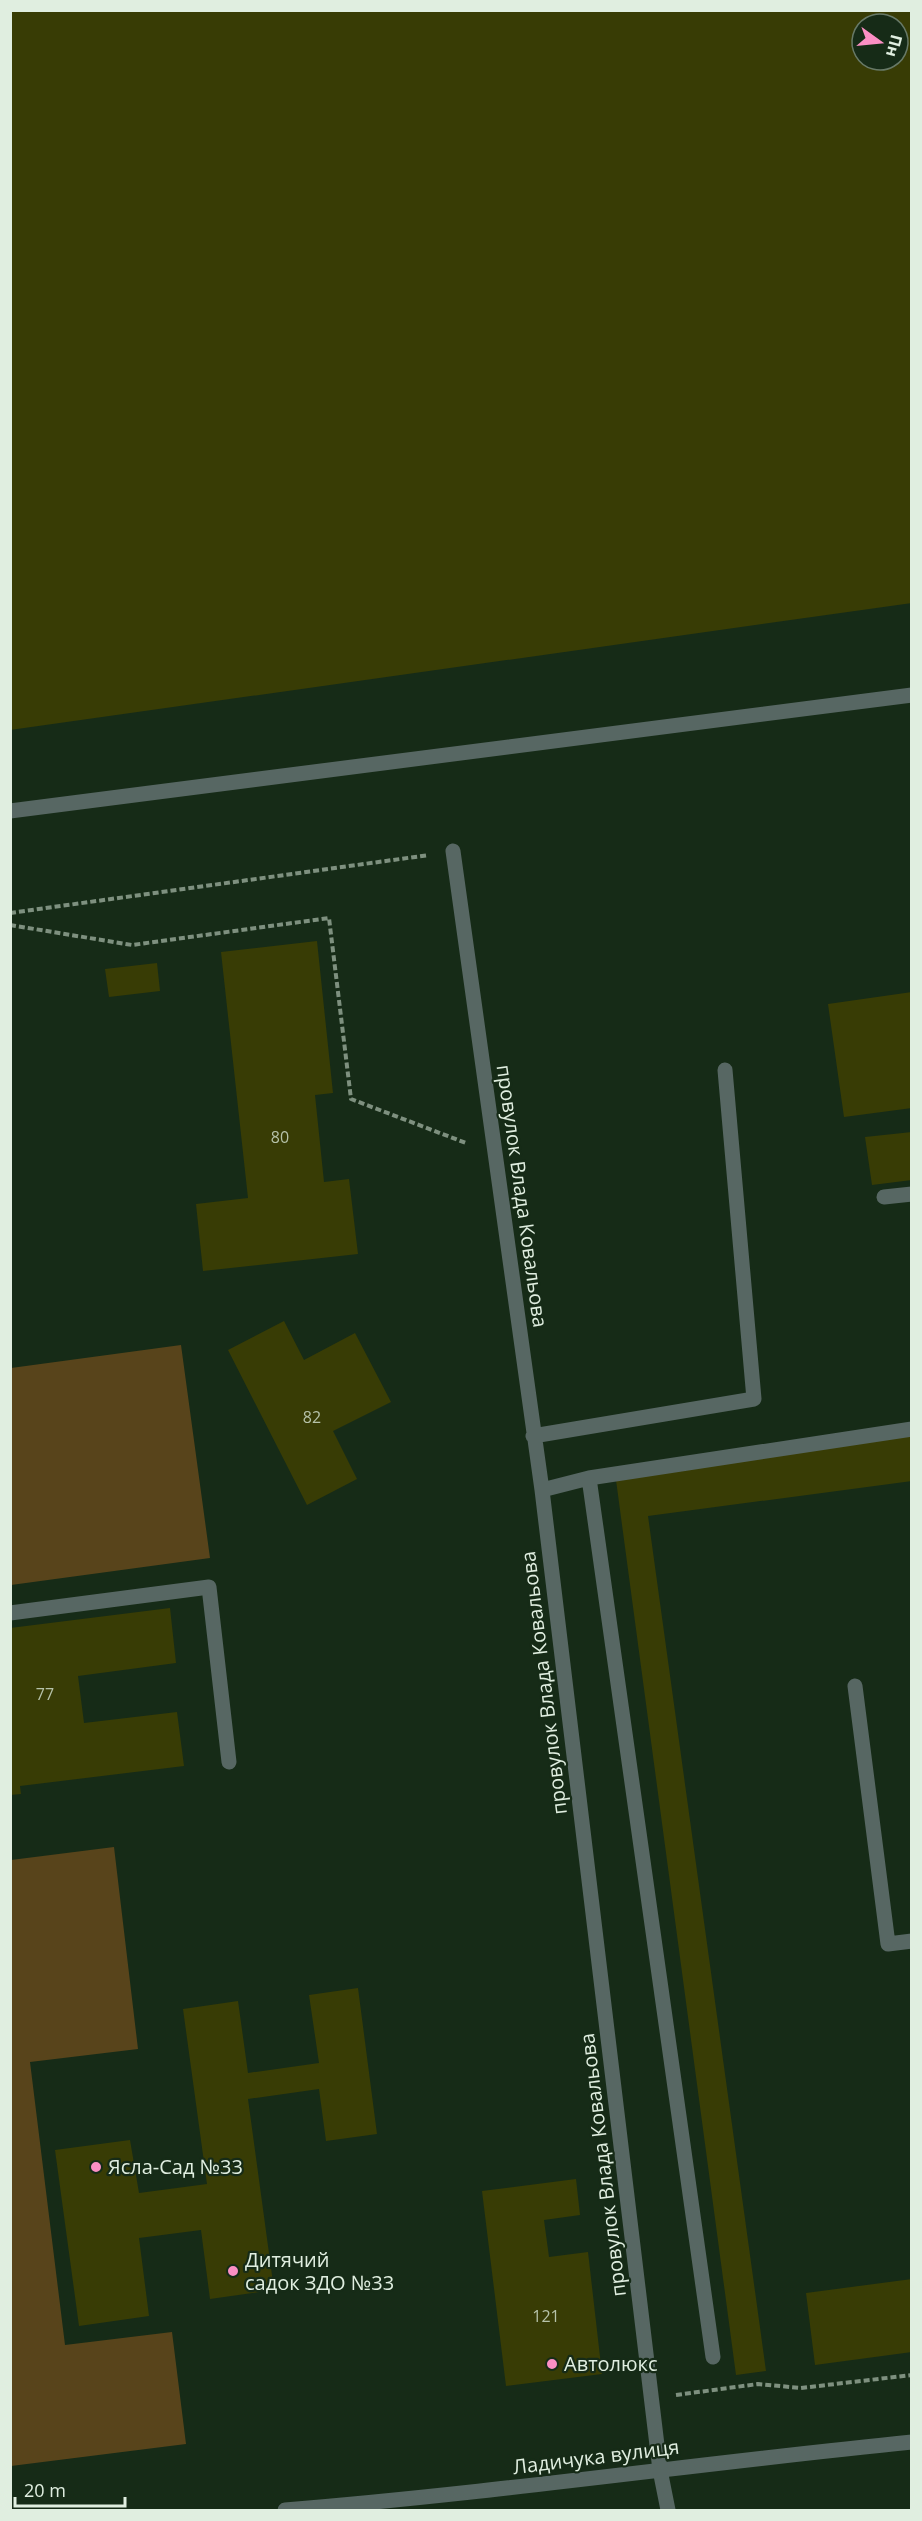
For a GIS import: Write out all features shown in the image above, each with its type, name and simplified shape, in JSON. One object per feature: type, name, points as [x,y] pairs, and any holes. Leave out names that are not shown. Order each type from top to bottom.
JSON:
[{"type":"street","points":[[10,812],[912,695]]},
{"type":"street","name":"провулок Влада Ковальова","points":[[453,851],[542,1490],[660,2470],[668,2511]]},
{"type":"street","points":[[533,1436],[754,1399],[725,1070]]},
{"type":"street","points":[[884,1197],[912,1194]]},
{"type":"street","points":[[542,1490],[590,1478],[912,1429]]},
{"type":"street","points":[[590,1478],[713,2357]]},
{"type":"street","points":[[10,1613],[209,1587],[229,1762]]},
{"type":"street","points":[[855,1686],[888,1944],[912,1941]]},
{"type":"street","name":"Ладичука вулиця","points":[[285,2511],[436,2504],[660,2470],[912,2442]]},
{"type":"path","points":[[10,913],[453,851]]},
{"type":"path","points":[[10,925],[132,945],[329,918],[351,1099],[495,1154]]},
{"type":"path","points":[[652,2398],[759,2384],[801,2388],[912,2375]]},
{"type":"shaded area","points":[[181,1345],[210,1558],[11,1585],[11,1368]]},
{"type":"shaded area","points":[[114,1847],[138,2049],[30,2062],[65,2345],[172,2332],[186,2444],[11,2466],[11,1860]]},
{"type":"building","points":[[10,10],[912,10],[912,603],[10,730]]},
{"type":"building","points":[[317,941],[333,1093],[315,1095],[324,1182],[349,1179],[358,1254],[203,1271],[196,1204],[248,1198],[221,952]]},
{"type":"building","points":[[157,963],[160,991],[109,997],[105,969]]},
{"type":"building","points":[[912,992],[912,1108],[844,1117],[828,1004]]},
{"type":"building","points":[[912,1132],[912,1180],[872,1185],[865,1137]]},
{"type":"building","points":[[284,1321],[304,1360],[355,1333],[391,1402],[333,1431],[357,1479],[307,1505],[228,1350]]},
{"type":"building","points":[[912,1436],[912,1481],[648,1516],[766,2371],[736,2375],[616,1480]]},
{"type":"building","points":[[170,1608],[176,1663],[78,1676],[84,1723],[177,1712],[184,1766],[20,1786],[21,1794],[10,1795],[10,1628]]},
{"type":"building","name":"Ясла-Сад №33","points":[[358,1988],[377,2134],[326,2141],[319,2089],[248,2099],[274,2290],[210,2299],[201,2230],[139,2238],[149,2316],[79,2326],[55,2150],[130,2140],[139,2193],[207,2184],[183,2009],[238,2001],[248,2073],[319,2063],[309,1995]]},
{"type":"building","points":[[576,2179],[580,2215],[544,2220],[549,2257],[588,2252],[602,2374],[506,2386],[482,2191]]},
{"type":"building","points":[[912,2279],[912,2352],[815,2365],[806,2293]]},
{"type":"place","name":"Ясла-Сад №33","points":[[96,2167]]},
{"type":"place","name":"Дитячий садок ЗДО №33","points":[[233,2271]]},
{"type":"place","name":"Автолюкс","points":[[552,2364]]}]
